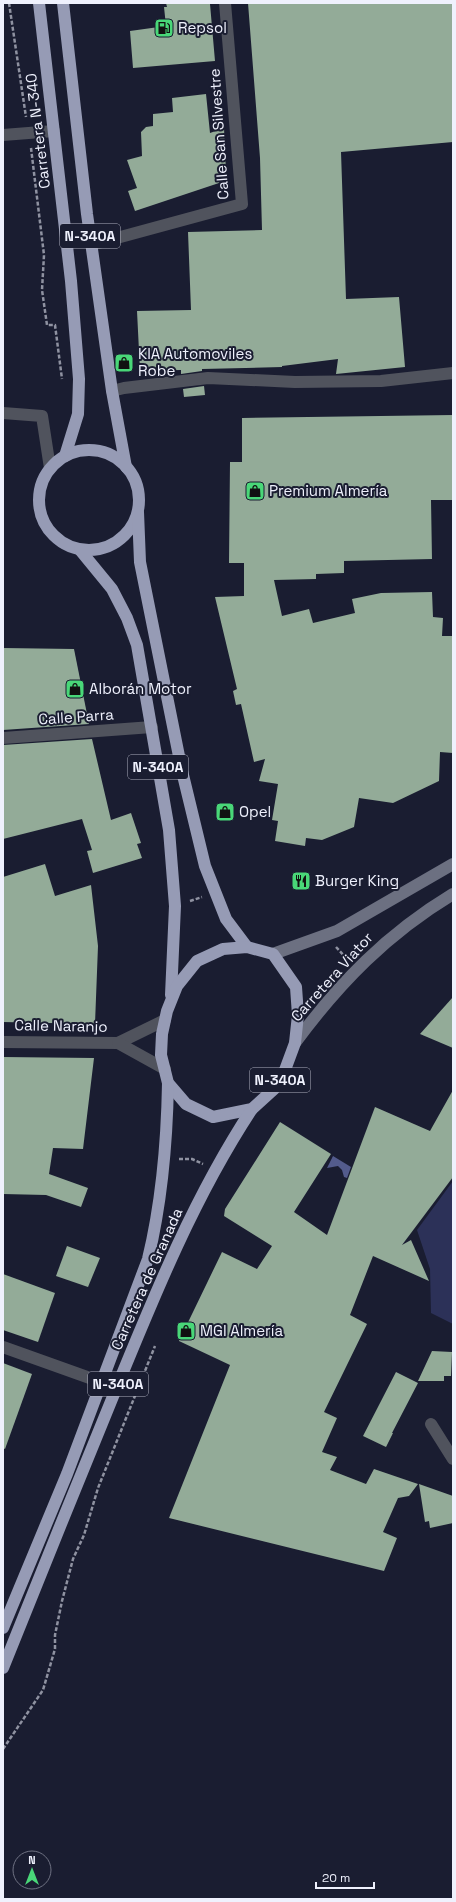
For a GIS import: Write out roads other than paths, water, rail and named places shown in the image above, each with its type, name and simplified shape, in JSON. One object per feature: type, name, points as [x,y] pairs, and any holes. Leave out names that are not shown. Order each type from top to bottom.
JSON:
[{"type":"highway","name":"Carretera N-340","points":[[39,3],[68,256],[79,379],[78,414],[65,456]]},
{"type":"highway","name":"N-340A","points":[[63,3],[91,245],[112,391],[126,467]]},
{"type":"highway","name":"N-340A","points":[[138,512],[134,521],[124,535],[115,543],[98,549],[80,550],[62,543],[47,528],[39,510],[38,500],[41,483],[50,468],[65,456],[91,450],[109,455],[126,467],[134,479],[138,493],[140,562],[182,771],[205,866],[214,893],[226,919],[247,947]]},
{"type":"highway","name":"N-340A","points":[[80,550],[112,589],[127,618],[137,645],[169,830],[175,906],[171,1002]]},
{"type":"highway","name":"N-340A","points":[[247,947],[273,954],[296,987],[298,1015],[295,1043],[285,1070],[274,1089],[252,1109],[213,1117],[186,1104],[168,1083],[161,1055],[162,1034],[171,1002],[177,986],[197,961],[223,949],[247,947]]},
{"type":"highway","name":"Carretera de Granada","points":[[3,1628],[66,1474],[148,1259],[157,1223],[164,1159],[168,1083]]},
{"type":"highway","name":"Carretera de Granada","points":[[3,1668],[132,1351],[174,1252],[223,1154],[252,1109]]},
{"type":"main road","name":"Carretera Viator","points":[[273,954],[328,935],[453,864]]},
{"type":"main road","name":"Carretera Viator","points":[[295,1043],[318,1011],[372,954],[395,934],[427,910],[453,894]]},
{"type":"street","name":"Calle San Silvestre","points":[[91,245],[242,204],[225,3]]},
{"type":"street","points":[[3,135],[54,131]]},
{"type":"street","points":[[112,391],[124,388],[208,378],[295,382],[381,381],[453,373]]},
{"type":"street","points":[[3,413],[42,416],[50,468]]},
{"type":"street","name":"Calle Parra","points":[[3,738],[152,727]]},
{"type":"street","name":"Calle Naranjo","points":[[3,1042],[118,1043],[165,1020]]},
{"type":"street","name":"Calle Naranjo","points":[[118,1043],[164,1069]]},
{"type":"street","points":[[3,1347],[101,1382]]},
{"type":"street","points":[[431,1424],[453,1459]]},
{"type":"place","name":"Repsol","points":[[164,28]]},
{"type":"place","name":"KIA Automoviles Robe","points":[[124,363]]},
{"type":"place","name":"Premium Almería","points":[[255,491]]},
{"type":"place","name":"Alborán Motor","points":[[75,689]]},
{"type":"place","name":"Opel","points":[[225,812]]},
{"type":"place","name":"Burger King","points":[[301,881]]},
{"type":"place","name":"MGI Almería","points":[[186,1331]]}]
